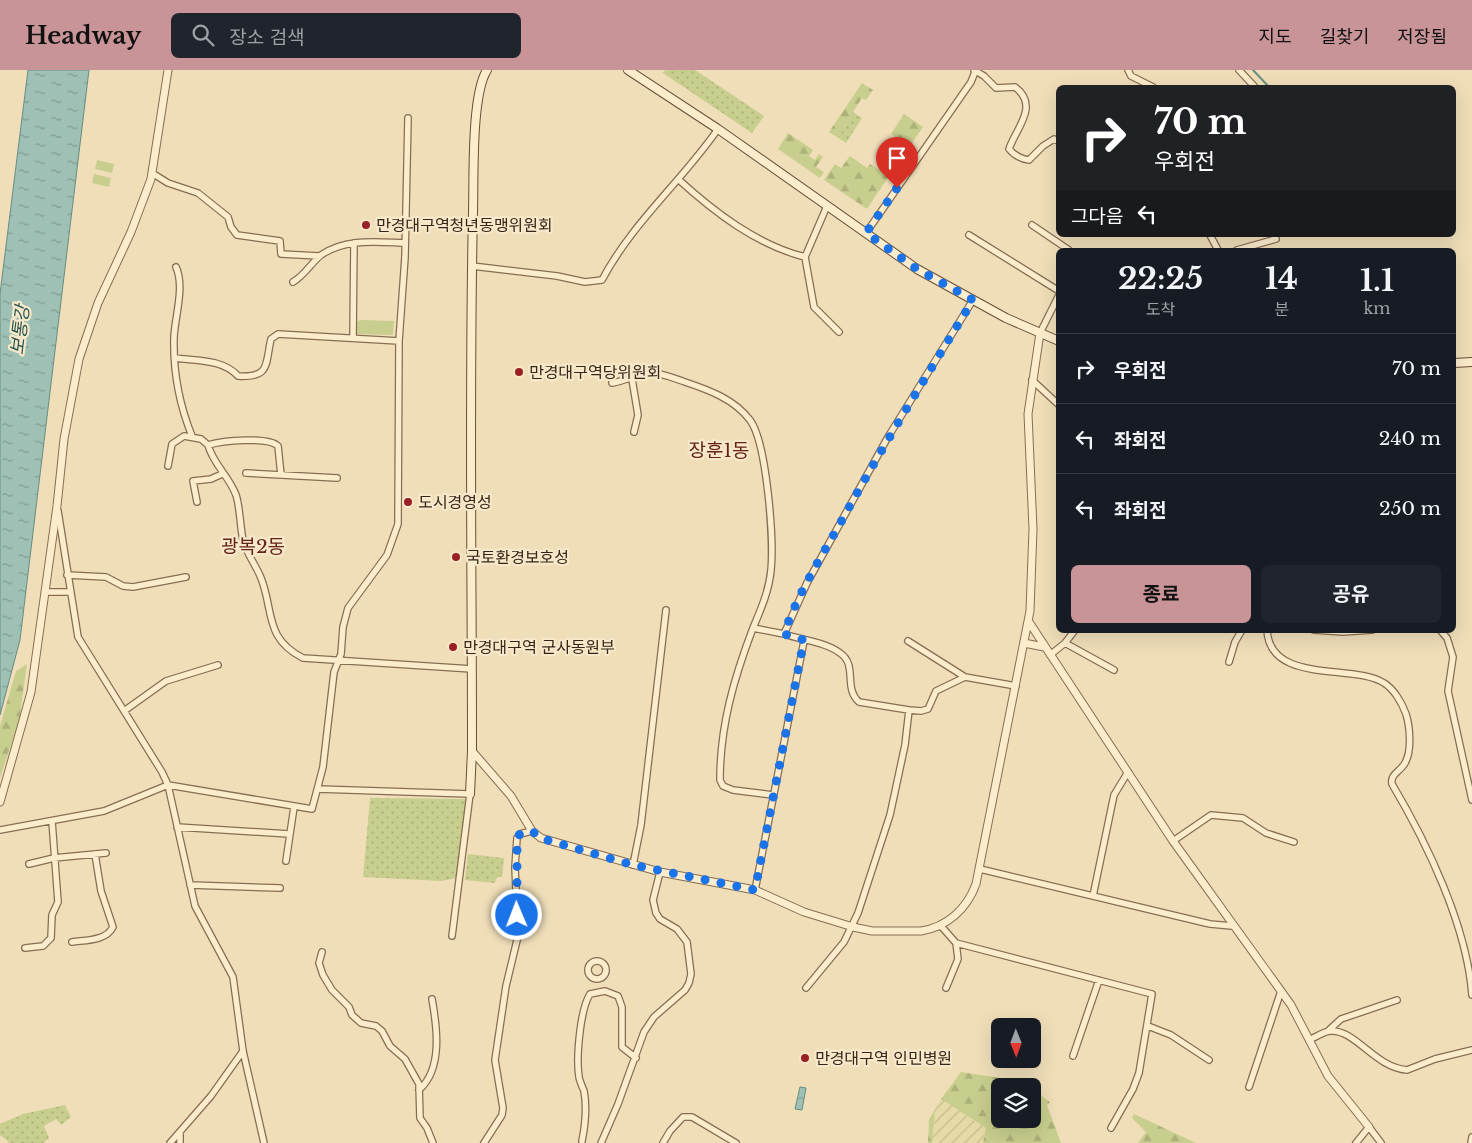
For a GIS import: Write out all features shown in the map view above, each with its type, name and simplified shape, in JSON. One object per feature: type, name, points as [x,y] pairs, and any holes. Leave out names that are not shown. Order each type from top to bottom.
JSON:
[{"type":"main road","points":[[470,794],[472,750],[472,266],[476,119],[483,77],[487,70]]},
{"type":"main road","points":[[628,70],[718,129],[917,269],[1006,318],[1056,340]]},
{"type":"main road","points":[[1456,362],[1472,362]]},
{"type":"street","points":[[0,802],[31,692],[57,506],[64,440],[79,359],[98,303],[131,232],[152,174],[168,70]]},
{"type":"street","points":[[1128,70],[1131,76],[1150,85]]},
{"type":"street","points":[[1240,70],[1253,85]]},
{"type":"street","points":[[866,233],[971,82],[975,71],[984,76],[996,88],[1015,88],[1023,96],[1027,110],[1023,124],[1009,149],[1012,152],[1022,159],[1029,160],[1048,142],[1054,138],[1056,139]]},
{"type":"street","points":[[0,830],[104,811],[168,785],[312,809],[323,767],[334,672],[339,660],[348,608],[387,555],[398,524],[399,341],[405,243],[408,118]]},
{"type":"street","points":[[472,266],[557,276],[585,282],[602,280],[637,227],[698,158],[718,129]]},
{"type":"street","points":[[152,174],[168,183],[198,193],[228,217],[231,227],[237,235],[280,241],[281,254],[319,256]]},
{"type":"street","points":[[678,179],[714,212],[782,252],[805,257]]},
{"type":"street","points":[[826,206],[805,257],[814,308],[839,332]]},
{"type":"street","points":[[1032,225],[1066,248]]},
{"type":"street","points":[[969,235],[1056,289]]},
{"type":"street","points":[[1244,248],[1276,239]]},
{"type":"street","points":[[352,338],[354,243]]},
{"type":"street","points":[[293,282],[304,275],[319,256],[342,244],[405,243]]},
{"type":"street","points":[[176,267],[179,277],[175,358],[181,409],[192,436]]},
{"type":"street","points":[[784,634],[807,583],[888,436],[973,300]]},
{"type":"street","points":[[472,750],[511,796],[532,831],[540,838],[660,872],[755,890],[804,912],[852,927],[904,932],[931,930],[941,926],[962,910],[973,894],[980,868],[1029,622],[1032,593],[1033,529],[1028,414],[1040,333],[1056,301]]},
{"type":"street","points":[[175,358],[222,364],[231,368],[238,376],[252,377],[262,373],[266,368],[271,339],[278,334],[399,341]]},
{"type":"street","points":[[612,383],[652,372],[707,389],[739,407],[751,422],[757,434],[765,474],[771,559],[766,596],[739,664],[731,690],[721,739],[720,780],[722,786],[734,790],[773,795]]},
{"type":"street","points":[[632,379],[638,415],[634,432]]},
{"type":"street","points":[[1032,380],[1056,402]]},
{"type":"street","points":[[168,466],[172,444],[184,436],[200,439],[208,445],[211,458],[236,495],[243,542],[261,579],[271,624],[276,634],[296,655],[303,658],[396,665],[472,668]]},
{"type":"street","points":[[208,445],[243,441],[275,443],[278,446],[280,456],[281,475]]},
{"type":"street","points":[[246,473],[337,478]]},
{"type":"street","points":[[197,502],[193,481],[211,479],[222,474]]},
{"type":"street","points":[[57,506],[69,592],[78,637],[162,772],[168,785],[195,906],[233,977],[243,1051],[264,1143]]},
{"type":"street","points":[[67,575],[106,577],[123,586],[133,587],[186,577]]},
{"type":"street","points":[[45,592],[69,592]]},
{"type":"street","points":[[633,865],[640,825],[666,610]]},
{"type":"street","points":[[1029,622],[1173,841],[1232,926],[1281,991],[1328,1076],[1381,1143]]},
{"type":"street","points":[[753,628],[784,634],[840,652],[847,659],[850,666],[850,688],[853,697],[859,702],[921,711],[928,709],[936,691],[965,677]]},
{"type":"street","points":[[1050,655],[1065,643],[1073,633]]},
{"type":"street","points":[[1230,662],[1235,642],[1240,633]]},
{"type":"street","points":[[1268,633],[1269,642],[1276,653],[1289,663],[1383,682],[1402,705],[1408,730],[1407,756],[1399,772],[1393,776],[1392,784],[1443,886],[1465,951],[1470,970],[1472,994]]},
{"type":"street","points":[[1443,633],[1447,638],[1453,656],[1448,691],[1472,800]]},
{"type":"street","points":[[755,890],[804,640]]},
{"type":"street","points":[[908,641],[965,677],[1016,686]]},
{"type":"street","points":[[1024,643],[1044,646]]},
{"type":"street","points":[[1065,643],[1114,670]]},
{"type":"street","points":[[124,711],[166,681],[218,665]]},
{"type":"street","points":[[806,988],[844,942],[852,927],[890,815],[906,745],[909,710]]},
{"type":"street","points":[[1093,896],[1114,795],[1128,772]]},
{"type":"street","points":[[318,789],[470,794],[452,936]]},
{"type":"street","points":[[286,861],[294,807]]},
{"type":"street","points":[[1173,841],[1211,815],[1244,818],[1266,833],[1294,842]]},
{"type":"street","points":[[25,948],[43,946],[51,938],[52,915],[58,902],[52,821]]},
{"type":"street","points":[[177,827],[289,834]]},
{"type":"street","points":[[484,1143],[502,1115],[503,1108],[494,1060],[506,986],[518,936],[517,838],[520,834],[532,831]]},
{"type":"street","points":[[30,864],[54,858],[106,853]]},
{"type":"street","points":[[72,942],[104,936],[110,933],[113,927],[101,891],[95,854]]},
{"type":"street","points":[[980,868],[1210,924],[1232,926]]},
{"type":"street","points":[[602,1143],[636,1058],[644,1032],[654,1017],[686,990],[691,974],[687,942],[677,929],[660,919],[656,913],[654,900],[660,872]]},
{"type":"street","points":[[190,885],[280,888]]},
{"type":"street","points":[[941,926],[956,943],[1152,994],[1139,1073],[1111,1128]]},
{"type":"street","points":[[946,988],[958,959],[956,943]]},
{"type":"street","points":[[322,952],[318,963],[332,990],[349,1007],[356,1019],[382,1031],[390,1046],[405,1059],[419,1084],[420,1118],[427,1128],[432,1143]]},
{"type":"street","points":[[599,979],[600,990]]},
{"type":"street","points":[[1073,1056],[1099,980]]},
{"type":"street","points":[[582,1141],[585,1128],[585,1101],[579,1076],[580,1034],[586,1001],[590,994],[600,990],[612,992],[618,996],[622,1007],[622,1047],[636,1058]]},
{"type":"street","points":[[1249,1087],[1281,991]]},
{"type":"street","points":[[419,1090],[428,1082],[435,1066],[437,1029],[432,999]]},
{"type":"street","points":[[1309,1040],[1328,1031],[1341,1019],[1397,1000]]},
{"type":"street","points":[[1148,1026],[1171,1035],[1209,1060]]},
{"type":"street","points":[[1328,1031],[1341,1032],[1354,1039],[1379,1061],[1402,1070],[1414,1068],[1435,1059],[1472,1050]]},
{"type":"street","points":[[170,1143],[230,1072],[243,1051]]},
{"type":"street","points":[[663,1143],[682,1117],[692,1116],[736,1143]]},
{"type":"street","points":[[1356,1143],[1369,1128]]},
{"type":"street","points":[[180,1132],[180,1143]]},
{"type":"street","points":[[1471,1143],[1472,1137]]},
{"type":"shaded area","points":[[941,1099],[986,1128],[983,1143],[932,1143],[932,1119]]},
{"type":"green space","points":[[665,70],[695,70],[764,116],[752,133],[663,73]]},
{"type":"green space","points":[[862,83],[873,90],[866,100],[862,98],[837,137],[829,132]]},
{"type":"green space","points":[[853,112],[862,118],[846,143],[837,137]]},
{"type":"green space","points":[[904,114],[923,127],[910,146],[891,134]]},
{"type":"green space","points":[[788,133],[813,150],[809,156],[815,160],[819,154],[823,157],[816,167],[824,172],[820,178],[778,149]]},
{"type":"green space","points":[[850,156],[867,168],[870,164],[889,176],[867,209],[824,180],[835,164],[841,168]]},
{"type":"green space","points":[[97,160],[114,164],[112,173],[95,169]]},
{"type":"green space","points":[[94,174],[111,178],[109,187],[92,183]]},
{"type":"green space","points":[[360,320],[394,321],[393,335],[356,334],[357,322]]},
{"type":"green space","points":[[27,664],[19,721],[0,778],[0,726],[16,671]]},
{"type":"green space","points":[[370,798],[467,799],[457,878],[441,881],[363,877]]},
{"type":"green space","points":[[468,854],[504,858],[502,877],[497,877],[495,883],[465,880]]},
{"type":"green space","points":[[961,1072],[1000,1078],[991,1078],[991,1128],[1041,1128],[1041,1095],[1050,1102],[1047,1105],[1061,1143],[983,1143],[986,1128],[941,1099]]},
{"type":"green space","points":[[65,1105],[71,1117],[61,1125],[56,1119],[44,1126],[49,1138],[43,1143],[7,1143],[9,1142],[0,1135],[0,1124],[23,1114]]},
{"type":"green space","points":[[935,1109],[932,1143],[928,1143],[929,1120]]},
{"type":"green space","points":[[1134,1114],[1196,1143],[1138,1143],[1146,1132],[1132,1118]]},
{"type":"water","name":"보통강","points":[[28,70],[89,70],[20,640],[0,715],[0,294]]},
{"type":"water","points":[[800,1087],[806,1088],[802,1110],[795,1109]]},
{"type":"waterway","points":[[1253,70],[1267,85]]},
{"type":"place","name":"만경대구역청년동맹위원회","points":[[366,225]]},
{"type":"place","name":"만경대구역당위원회","points":[[519,372]]},
{"type":"place","name":"도시경영성","points":[[408,502]]},
{"type":"place","name":"국토환경보호성","points":[[456,557]]},
{"type":"place","name":"만경대구역 군사동원부","points":[[453,647]]},
{"type":"place","name":"만경대구역 인민병원","points":[[805,1058]]},
{"type":"district","name":"장훈1동","points":[[719,450]]},
{"type":"district","name":"광복2동","points":[[253,546]]},
{"type":"route","points":[[517,915],[517,838],[520,834],[532,831],[540,838],[633,865],[755,890],[804,640],[784,634],[787,625],[807,583],[888,436],[973,300],[917,269],[866,233],[897,188]]}]
